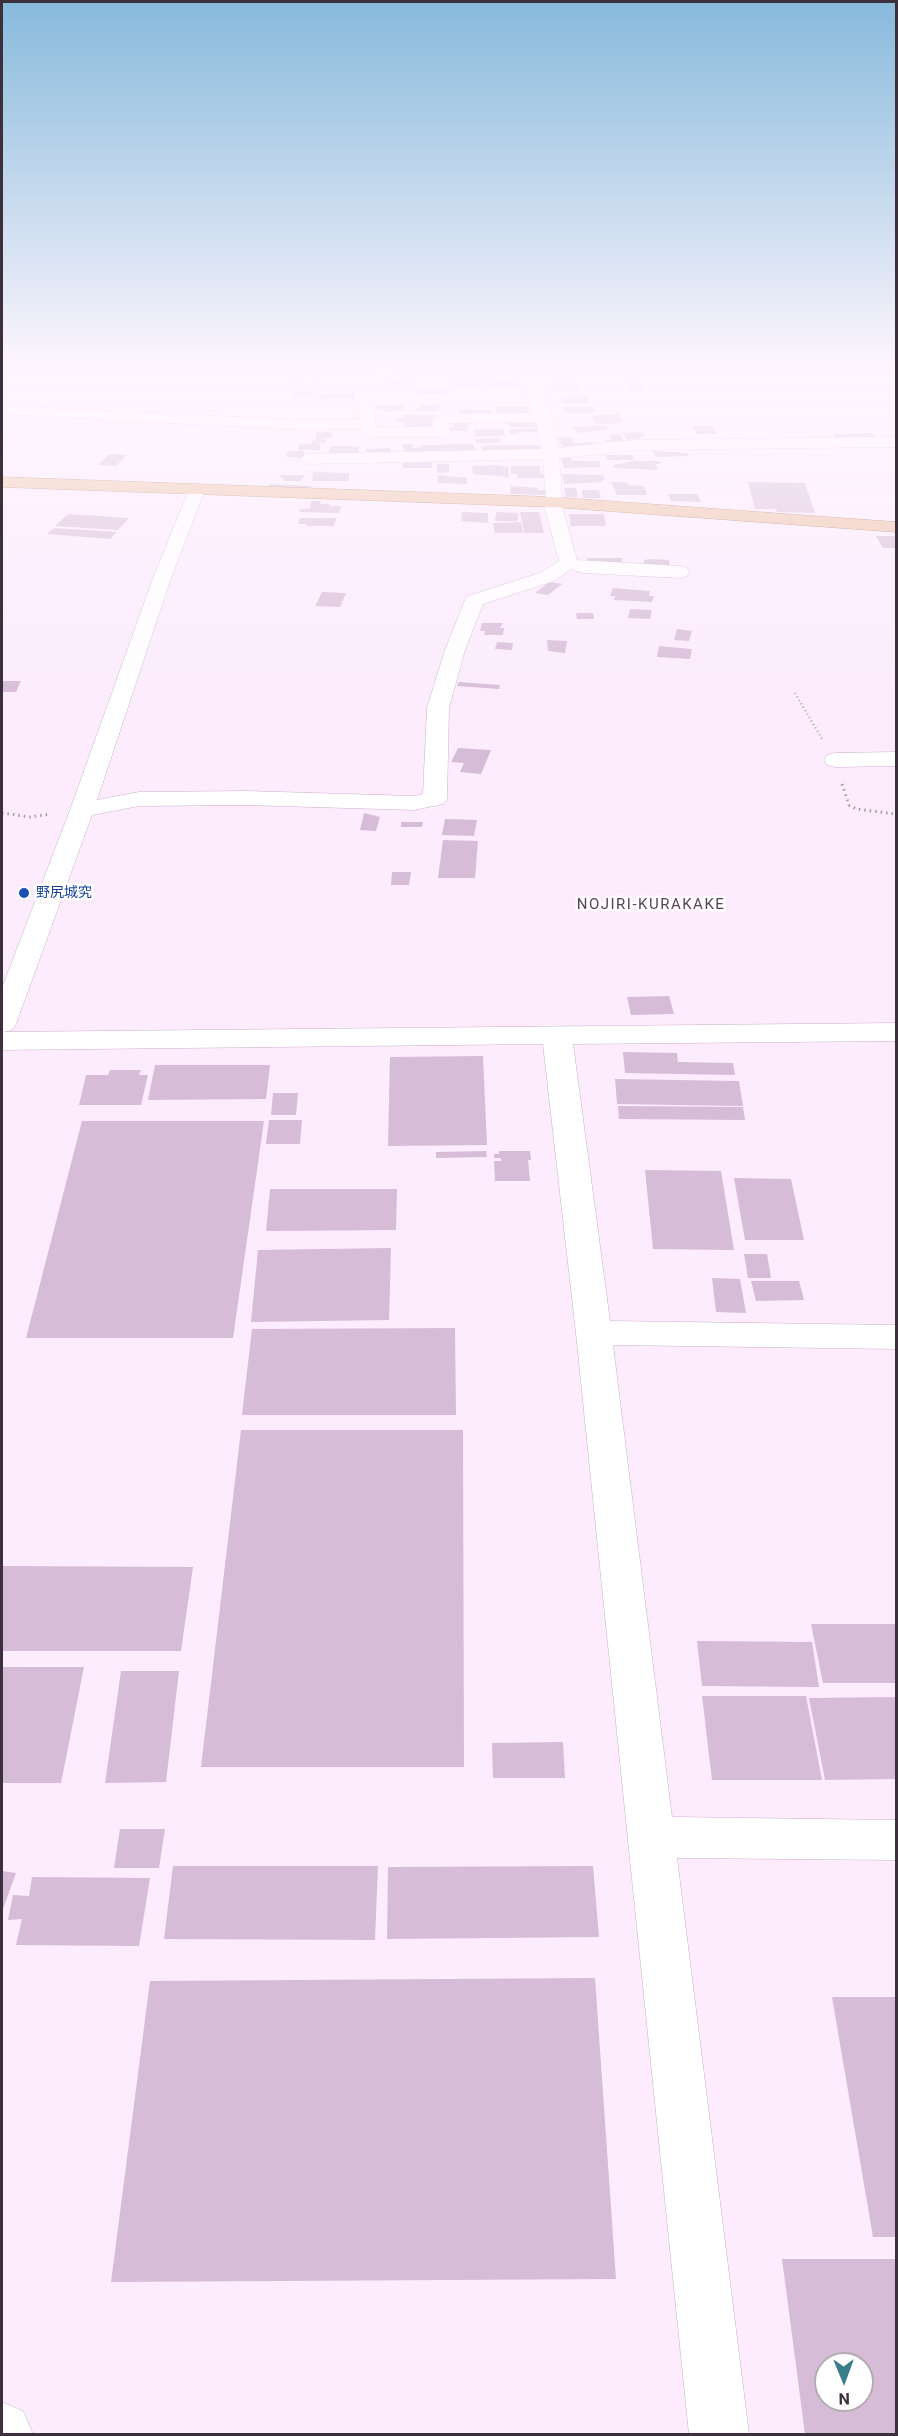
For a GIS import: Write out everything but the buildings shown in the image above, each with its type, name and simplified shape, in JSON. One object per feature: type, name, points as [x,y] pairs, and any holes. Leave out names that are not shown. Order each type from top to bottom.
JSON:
[{"type":"main road","points":[[2,482],[552,502],[897,527]]},
{"type":"street","points":[[553,482],[552,502],[569,563]]},
{"type":"street","points":[[2,1024],[82,810],[162,581],[197,489]]},
{"type":"street","points":[[82,810],[139,799],[246,798],[414,803],[435,799],[438,708],[455,650],[475,600],[547,577],[569,563],[583,567],[680,572]]},
{"type":"street","points":[[835,760],[897,759]]},
{"type":"street","points":[[2,1041],[897,1032]]},
{"type":"street","points":[[557,1036],[594,1333],[719,2434]]},
{"type":"street","points":[[594,1333],[897,1337]]},
{"type":"street","points":[[650,1837],[897,1840]]},
{"type":"path","points":[[795,693],[835,760],[849,805],[856,809],[897,814]]},
{"type":"path","points":[[2,813],[30,817],[82,810]]},
{"type":"place","name":"野尻城究","points":[[24,893]]},
{"type":"district","name":"NOJIRI-KURAKAKE","points":[[651,905]]}]
